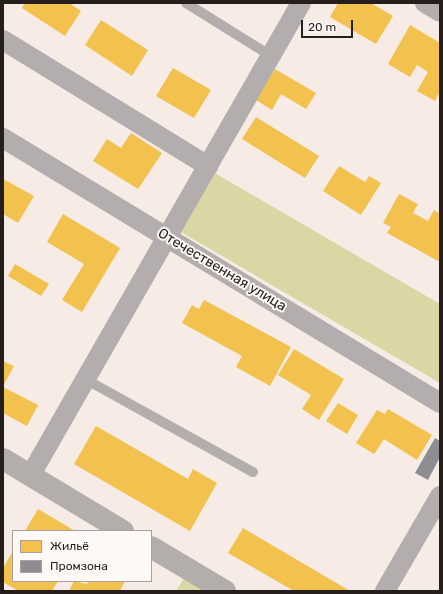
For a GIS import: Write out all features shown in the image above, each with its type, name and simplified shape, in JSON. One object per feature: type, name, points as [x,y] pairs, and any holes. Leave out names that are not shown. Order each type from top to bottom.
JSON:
[{"type":"street","points":[[30,476],[301,3]]},
{"type":"street","points":[[425,3],[440,12]]},
{"type":"street","points":[[3,40],[208,166]]},
{"type":"street","name":"Отечественная улица","points":[[3,138],[440,403]]},
{"type":"street","points":[[3,459],[122,530]]},
{"type":"street","points":[[385,591],[440,496]]},
{"type":"street","points":[[152,548],[225,591]]},
{"type":"lane","points":[[186,3],[271,56]]},
{"type":"lane","points":[[85,379],[253,472]]},
{"type":"shaded area","points":[[213,172],[440,304],[440,383],[179,231]]},
{"type":"shaded area","points":[[184,578],[211,591],[176,591]]},
{"type":"building: Жильё","points":[[25,3],[69,3],[81,11],[65,36],[22,8]]},
{"type":"building: Жильё","points":[[338,3],[371,3],[393,16],[376,44],[330,17]]},
{"type":"building: Жильё","points":[[101,20],[148,50],[132,76],[85,45]]},
{"type":"building: Жильё","points":[[410,25],[440,43],[440,91],[435,101],[417,91],[428,72],[417,65],[410,77],[388,64]]},
{"type":"building: Жильё","points":[[173,68],[211,90],[194,118],[156,96]]},
{"type":"building: Жильё","points":[[275,69],[316,93],[306,109],[281,94],[272,110],[256,100]]},
{"type":"building: Жильё","points":[[256,117],[319,156],[305,178],[242,139]]},
{"type":"building: Жильё","points":[[131,133],[162,153],[138,189],[93,161],[107,139],[121,148]]},
{"type":"building: Жильё","points":[[339,166],[365,182],[369,176],[381,183],[361,215],[323,191]]},
{"type":"building: Жильё","points":[[3,179],[34,196],[18,223],[3,214]]},
{"type":"building: Жильё","points":[[399,194],[418,204],[413,213],[428,221],[434,210],[440,214],[440,262],[387,233],[391,227],[383,223]]},
{"type":"building: Жильё","points":[[63,214],[120,248],[82,312],[62,300],[84,264],[47,242]]},
{"type":"building: Жильё","points":[[15,264],[49,284],[41,296],[8,276]]},
{"type":"building: Жильё","points":[[204,300],[291,347],[270,386],[236,367],[242,356],[182,323],[192,305],[199,309]]},
{"type":"building: Жильё","points":[[294,349],[344,379],[319,420],[302,409],[311,395],[278,375]]},
{"type":"building: Жильё","points":[[3,361],[14,366],[3,386]]},
{"type":"building: Жильё","points":[[3,387],[38,405],[27,426],[3,413]]},
{"type":"building: Жильё","points":[[338,403],[358,415],[347,434],[326,421]]},
{"type":"building: Жильё","points":[[388,409],[432,435],[417,460],[384,439],[374,454],[356,443],[377,410],[385,414]]},
{"type":"building: Жильё","points":[[96,426],[188,479],[193,469],[217,483],[190,531],[74,464]]},
{"type":"building: Жильё","points":[[38,509],[73,530],[26,530]]},
{"type":"building: Жильё","points":[[243,528],[350,591],[294,591],[228,553]]},
{"type":"building: Жильё","points":[[12,553],[12,582],[57,582],[52,591],[18,591],[3,582],[3,568]]},
{"type":"building: Жильё","points":[[74,582],[87,584],[88,582],[124,582],[120,591],[69,591]]},
{"type":"building: Промзона","points":[[435,438],[440,441],[440,457],[428,480],[415,473]]}]
